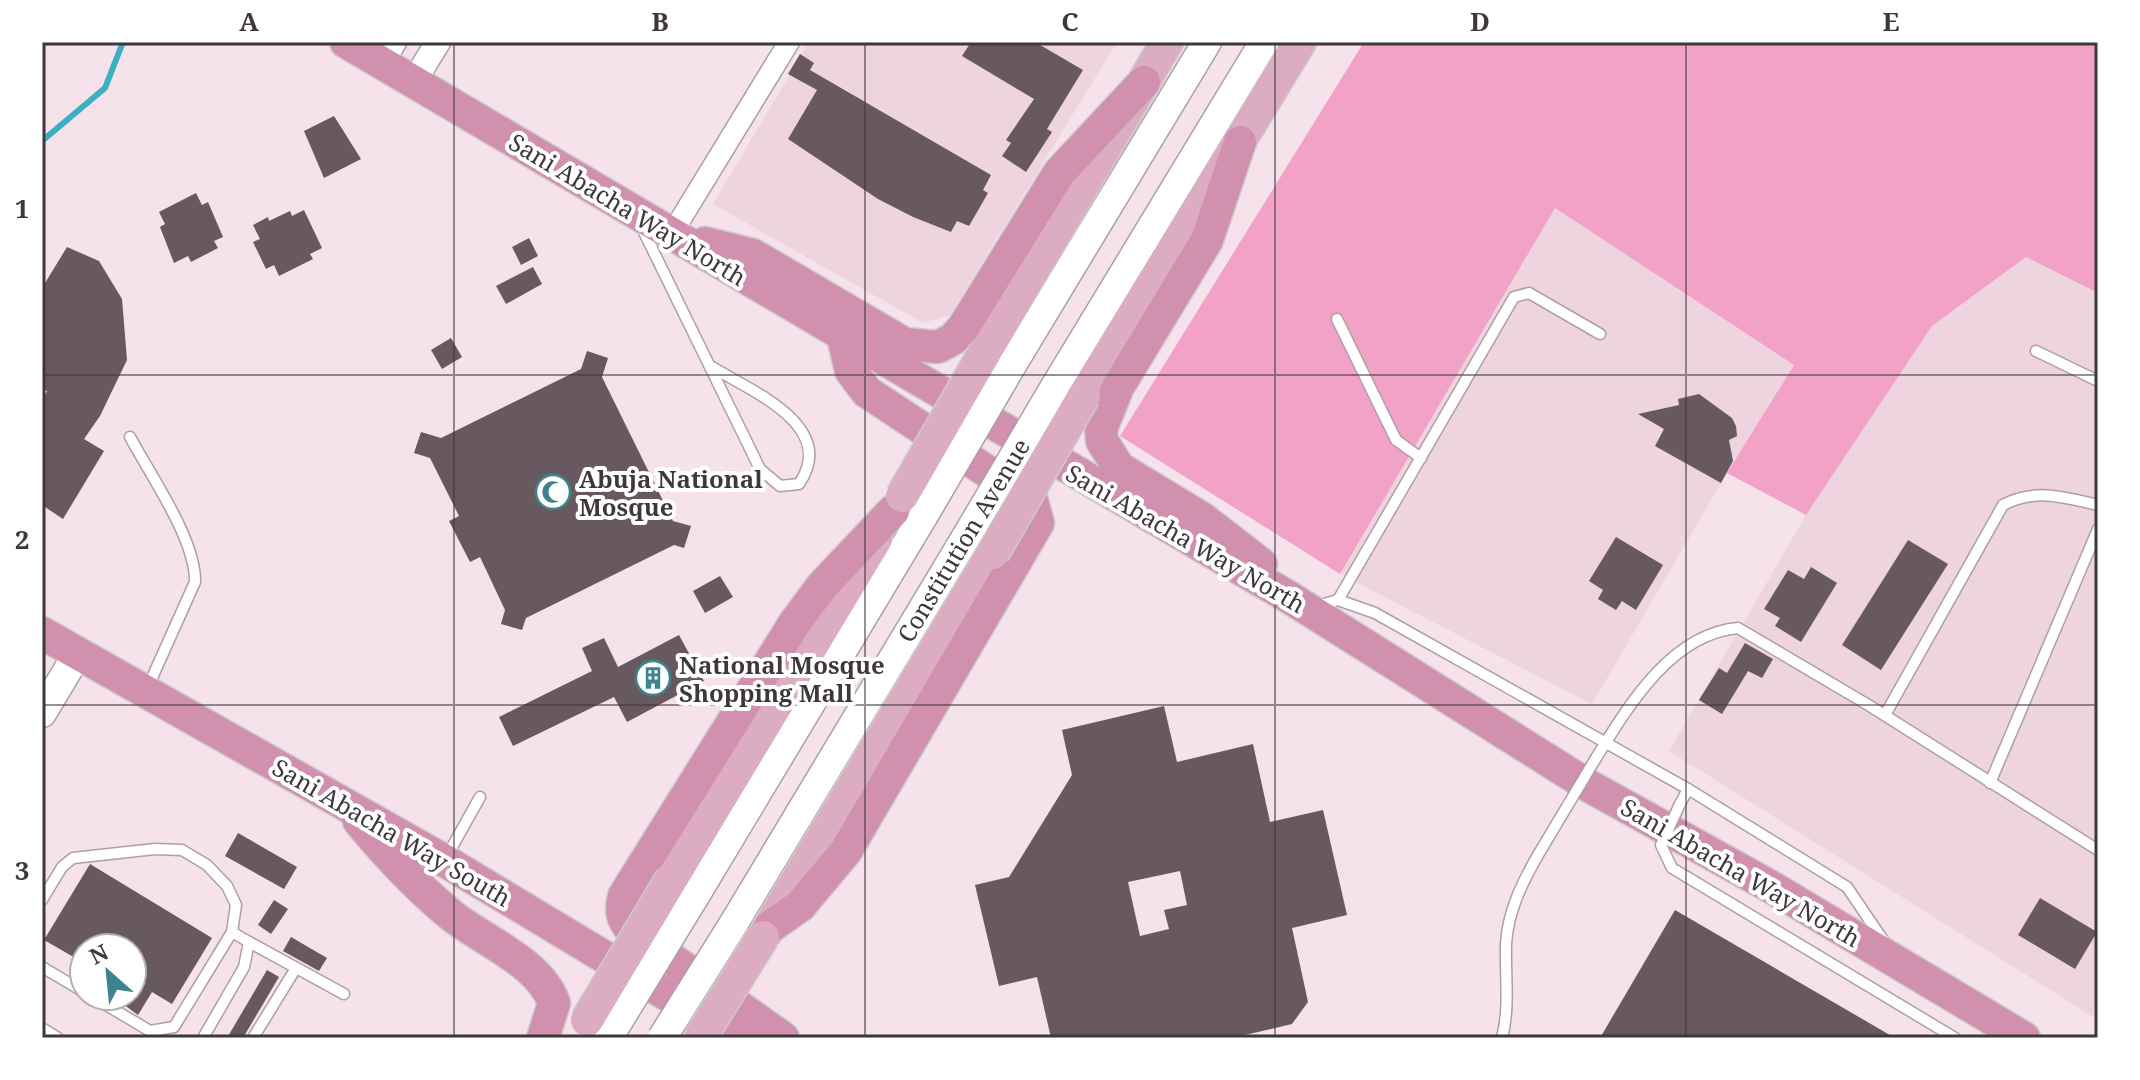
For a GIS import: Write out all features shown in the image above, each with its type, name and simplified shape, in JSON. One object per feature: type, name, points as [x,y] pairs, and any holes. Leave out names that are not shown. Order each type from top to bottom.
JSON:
[{"type":"highway","name":"Sani Abacha Way North","points":[[346,42],[388,53],[413,83],[1297,603],[1589,786],[2024,1038]]},
{"type":"highway","points":[[671,235],[753,255],[905,344],[938,347],[953,339],[1066,215],[1084,143],[1144,82]]},
{"type":"highway","points":[[1240,142],[1223,200],[1162,265],[1118,387],[1104,416],[1102,441],[1108,454],[1128,474],[1252,553],[1297,603]]},
{"type":"highway","points":[[766,932],[800,906],[846,851],[1038,523],[1032,501],[867,392],[851,371],[843,337]]},
{"type":"highway","points":[[783,1038],[632,931],[623,920],[621,909],[624,896],[794,624],[838,567],[906,507]]},
{"type":"highway","name":"Sani Abacha Way South","points":[[42,633],[445,861],[739,1038]]},
{"type":"highway","points":[[343,804],[421,888],[453,916],[537,975],[554,1003],[543,1038]]},
{"type":"main road","points":[[1144,82],[1167,42]]},
{"type":"main road","points":[[596,1033],[906,507],[998,358],[1066,215],[1207,42]]},
{"type":"main road","name":"Constitution Avenue","points":[[662,1038],[966,537],[1162,265],[1264,42]]},
{"type":"main road","points":[[1240,142],[1300,42]]},
{"type":"main road","name":"Constitution Avenue","points":[[700,1038],[993,553],[1070,391]]},
{"type":"main road","points":[[42,713],[78,653]]},
{"type":"street","points":[[413,83],[438,42]]},
{"type":"street","points":[[671,235],[789,42]]},
{"type":"lane","points":[[635,213],[760,469],[780,486],[799,484],[806,472],[810,450],[801,429],[781,409],[712,367]]},
{"type":"lane","points":[[1338,600],[1514,297],[1529,293],[1600,334]]},
{"type":"lane","points":[[1337,319],[1396,440],[1421,458]]},
{"type":"lane","points":[[2036,351],[2098,381]]},
{"type":"lane","points":[[130,437],[189,548],[195,571],[195,582],[146,691]]},
{"type":"lane","points":[[1885,715],[2003,505],[2024,494],[2098,505]]},
{"type":"lane","points":[[1990,783],[2098,529]]},
{"type":"lane","points":[[1297,603],[1338,600],[1375,613],[1688,789],[1847,887],[1900,964]]},
{"type":"lane","points":[[1502,1038],[1508,1015],[1506,943],[1518,889],[1606,742],[1666,662],[1717,630],[1738,628],[1885,715],[2098,850]]},
{"type":"lane","points":[[1688,789],[1661,845],[1672,868],[1955,1038]]},
{"type":"lane","points":[[445,861],[480,797]]},
{"type":"lane","points":[[42,900],[62,867],[73,858],[155,849],[182,850],[207,865],[227,886],[236,905],[232,932],[174,1027],[150,1031],[118,1012]]},
{"type":"lane","points":[[232,932],[344,994]]},
{"type":"lane","points":[[203,1038],[244,967],[249,942]]},
{"type":"lane","points":[[42,967],[68,982]]},
{"type":"lane","points":[[253,1038],[296,968]]},
{"type":"lane","points":[[42,1028],[58,1038]]},
{"type":"shaded area","points":[[809,42],[1117,42],[950,315],[923,323],[713,204]]},
{"type":"shaded area","points":[[1364,42],[2098,42],[2098,293],[2026,257],[1932,326],[1806,515],[1727,473],[1794,365],[1555,208],[1340,574],[1120,436]]},
{"type":"shaded area","points":[[1555,208],[1794,365],[1592,704],[1340,574]]},
{"type":"shaded area","points":[[2026,257],[2098,293],[2098,1020],[1669,751],[1806,515],[1932,326]]},
{"type":"building","points":[[971,42],[1035,42],[1083,70],[1047,129],[1052,132],[1026,172],[1002,156],[1011,143],[1006,140],[1034,99],[962,56]]},
{"type":"building","points":[[800,54],[814,63],[810,70],[991,175],[983,190],[988,193],[969,226],[957,221],[951,232],[913,217],[878,199],[788,139],[817,90],[788,74]]},
{"type":"building","points":[[334,116],[361,159],[324,178],[304,131]]},
{"type":"building","points":[[196,193],[202,205],[208,202],[223,237],[214,241],[218,248],[191,262],[188,256],[174,263],[160,227],[165,224],[159,212]]},
{"type":"building","points":[[304,210],[322,248],[310,254],[313,259],[279,276],[274,265],[266,269],[253,242],[260,239],[253,225],[268,217],[269,221],[290,211],[292,216]]},
{"type":"building","points":[[529,238],[538,256],[521,265],[512,247]]},
{"type":"building","points":[[67,247],[99,261],[122,299],[127,360],[100,416],[84,439],[104,451],[63,519],[42,505],[42,401],[47,391],[42,389],[42,288]]},
{"type":"building","points":[[533,267],[542,284],[506,304],[496,286]]},
{"type":"building","points":[[451,338],[462,357],[442,369],[431,350]]},
{"type":"building","name":"Abuja National Mosque","points":[[587,351],[608,358],[602,377],[673,521],[691,526],[684,548],[674,545],[526,618],[522,630],[501,624],[505,610],[480,557],[470,562],[449,521],[459,516],[430,458],[414,453],[421,432],[441,438],[581,369]]},
{"type":"building","points":[[1699,394],[1732,418],[1736,426],[1737,436],[1729,440],[1733,461],[1721,483],[1655,446],[1664,429],[1638,414],[1679,405],[1678,399]]},
{"type":"building","points":[[1616,537],[1663,565],[1636,610],[1622,601],[1616,610],[1598,599],[1603,590],[1589,581]]},
{"type":"building","points":[[1908,540],[1948,564],[1881,670],[1842,645]]},
{"type":"building","points":[[1811,567],[1837,583],[1801,642],[1775,626],[1780,618],[1764,609],[1788,570],[1804,579]]},
{"type":"building","points":[[720,576],[733,597],[705,613],[693,591]]},
{"type":"building","points":[[679,635],[704,681],[627,722],[614,697],[513,746],[499,717],[592,671],[582,648],[604,638],[618,667]]},
{"type":"building","points":[[1745,643],[1773,659],[1762,678],[1748,671],[1722,714],[1699,700],[1719,668],[1727,673]]},
{"type":"building","points":[[1164,706],[1177,762],[1253,744],[1270,822],[1323,810],[1347,915],[1292,928],[1308,1002],[1292,1024],[1232,1038],[1051,1038],[1037,977],[999,986],[975,885],[1009,877],[1072,775],[1062,730]],"holes":[[[1180,871],[1187,905],[1164,910],[1169,929],[1140,936],[1128,882]]]},
{"type":"building","points":[[238,833],[297,867],[284,889],[225,856]]},
{"type":"building","points":[[90,864],[212,938],[172,1004],[152,992],[148,999],[148,932],[68,932],[68,954],[44,940]]},
{"type":"building","points":[[2040,898],[2097,932],[2075,969],[2018,935]]},
{"type":"building","points":[[274,900],[288,909],[271,934],[258,925]]},
{"type":"building","points":[[1675,910],[1895,1038],[1600,1038]]},
{"type":"building","points":[[291,937],[327,958],[319,971],[283,951]]},
{"type":"building","points":[[267,970],[279,977],[243,1038],[227,1038]]},
{"type":"waterway","points":[[42,141],[105,88],[123,42]]},
{"type":"place","name":"Abuja National Mosque","points":[[553,492]]},
{"type":"place","name":"National Mosque Shopping Mall","points":[[653,678]]}]
